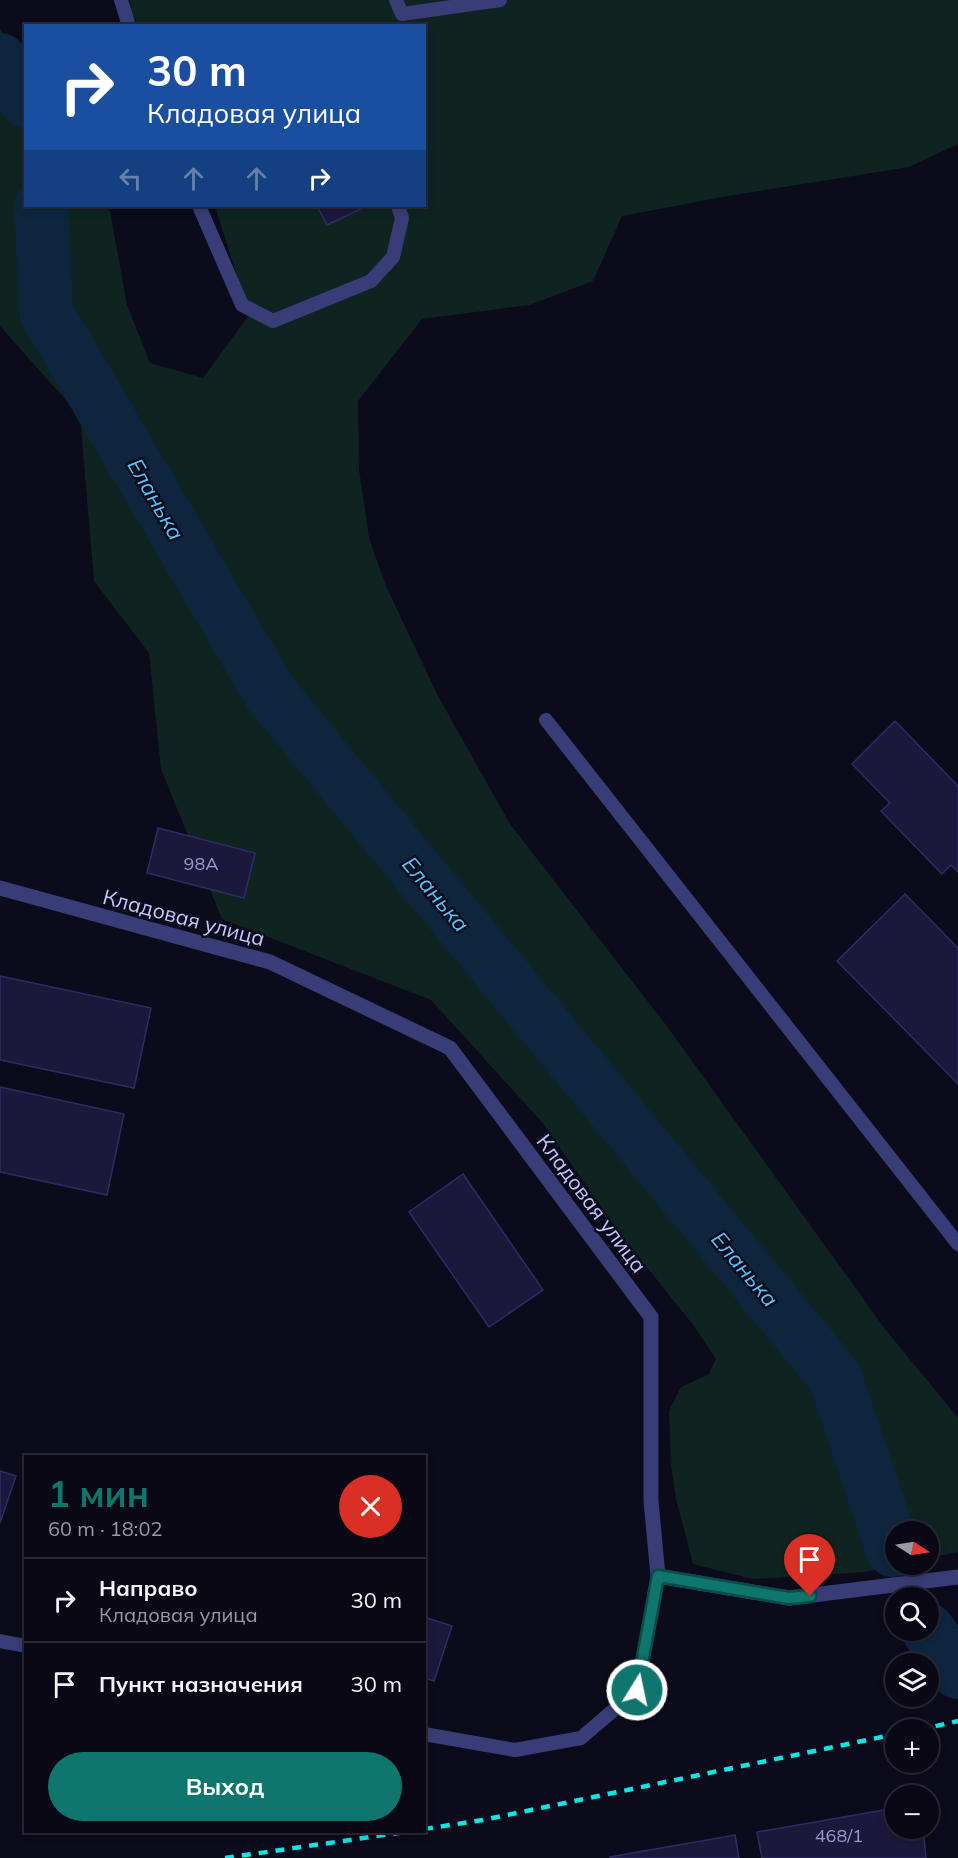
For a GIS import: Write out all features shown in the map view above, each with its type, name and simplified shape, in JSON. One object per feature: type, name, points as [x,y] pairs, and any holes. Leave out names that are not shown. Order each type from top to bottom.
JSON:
[{"type":"street","name":"Кладовая улица","points":[[0,888],[270,962],[450,1048],[651,1317],[651,1501],[658,1576]]},
{"type":"street","points":[[658,1576],[789,1598],[958,1577]]},
{"type":"lane","points":[[122,0],[128,24]]},
{"type":"lane","points":[[396,0],[402,14],[500,0]]},
{"type":"lane","points":[[199,207],[242,305],[273,321],[371,280],[393,257],[402,218],[398,207]]},
{"type":"lane","points":[[546,720],[958,1244]]},
{"type":"lane","points":[[426,1734],[515,1750],[581,1738],[637,1690],[658,1576]]},
{"type":"lane","points":[[0,1641],[24,1646]]},
{"type":"green space","points":[[130,0],[958,0],[958,144],[909,167],[728,196],[622,216],[593,281],[529,305],[422,319],[358,401],[359,469],[369,538],[386,586],[438,696],[510,824],[666,1025],[885,1329],[958,1418],[958,1552],[939,1556],[939,1521],[885,1521],[885,1568],[865,1572],[753,1579],[693,1564],[676,1499],[671,1465],[669,1411],[681,1387],[709,1374],[716,1359],[694,1326],[622,1236],[541,1121],[431,1000],[222,919],[161,769],[149,653],[94,581],[80,416],[0,326],[0,29],[13,53],[24,63],[24,207],[109,207],[127,305],[150,363],[203,378],[249,315],[215,207],[426,207],[426,24],[138,24],[131,11]]},
{"type":"building","points":[[318,207],[365,207],[327,225]]},
{"type":"building","points":[[895,721],[958,786],[958,872],[951,865],[942,874],[881,811],[890,803],[852,764]]},
{"type":"building","points":[[158,828],[255,853],[244,898],[147,873]]},
{"type":"building","points":[[905,894],[958,948],[958,1084],[837,961]]},
{"type":"building","points":[[0,976],[151,1008],[134,1088],[0,1060]]},
{"type":"building","points":[[0,1087],[124,1114],[107,1195],[0,1172]]},
{"type":"building","points":[[463,1174],[543,1290],[489,1327],[409,1212]]},
{"type":"building","points":[[0,1471],[16,1476],[0,1523]]},
{"type":"building","points":[[426,1618],[452,1626],[434,1681],[426,1679]]},
{"type":"building","points":[[885,1810],[885,1839],[924,1839],[926,1858],[762,1858],[757,1832]]},
{"type":"building","points":[[735,1835],[739,1858],[610,1858],[610,1857]]},
{"type":"waterway","name":"Еланька","points":[[0,60],[16,79],[24,97]]},
{"type":"waterway","name":"Еланька","points":[[41,207],[46,312],[270,693],[835,1377],[885,1526]]},
{"type":"waterway","name":"Еланька","points":[[936,1641],[958,1672]]},
{"type":"railway","points":[[939,1725],[958,1721]]},
{"type":"railway","points":[[426,1829],[483,1820],[885,1736]]},
{"type":"railway","points":[[225,1858],[398,1833]]},
{"type":"route","points":[[637,1690],[658,1576],[789,1598],[810,1596]]}]
